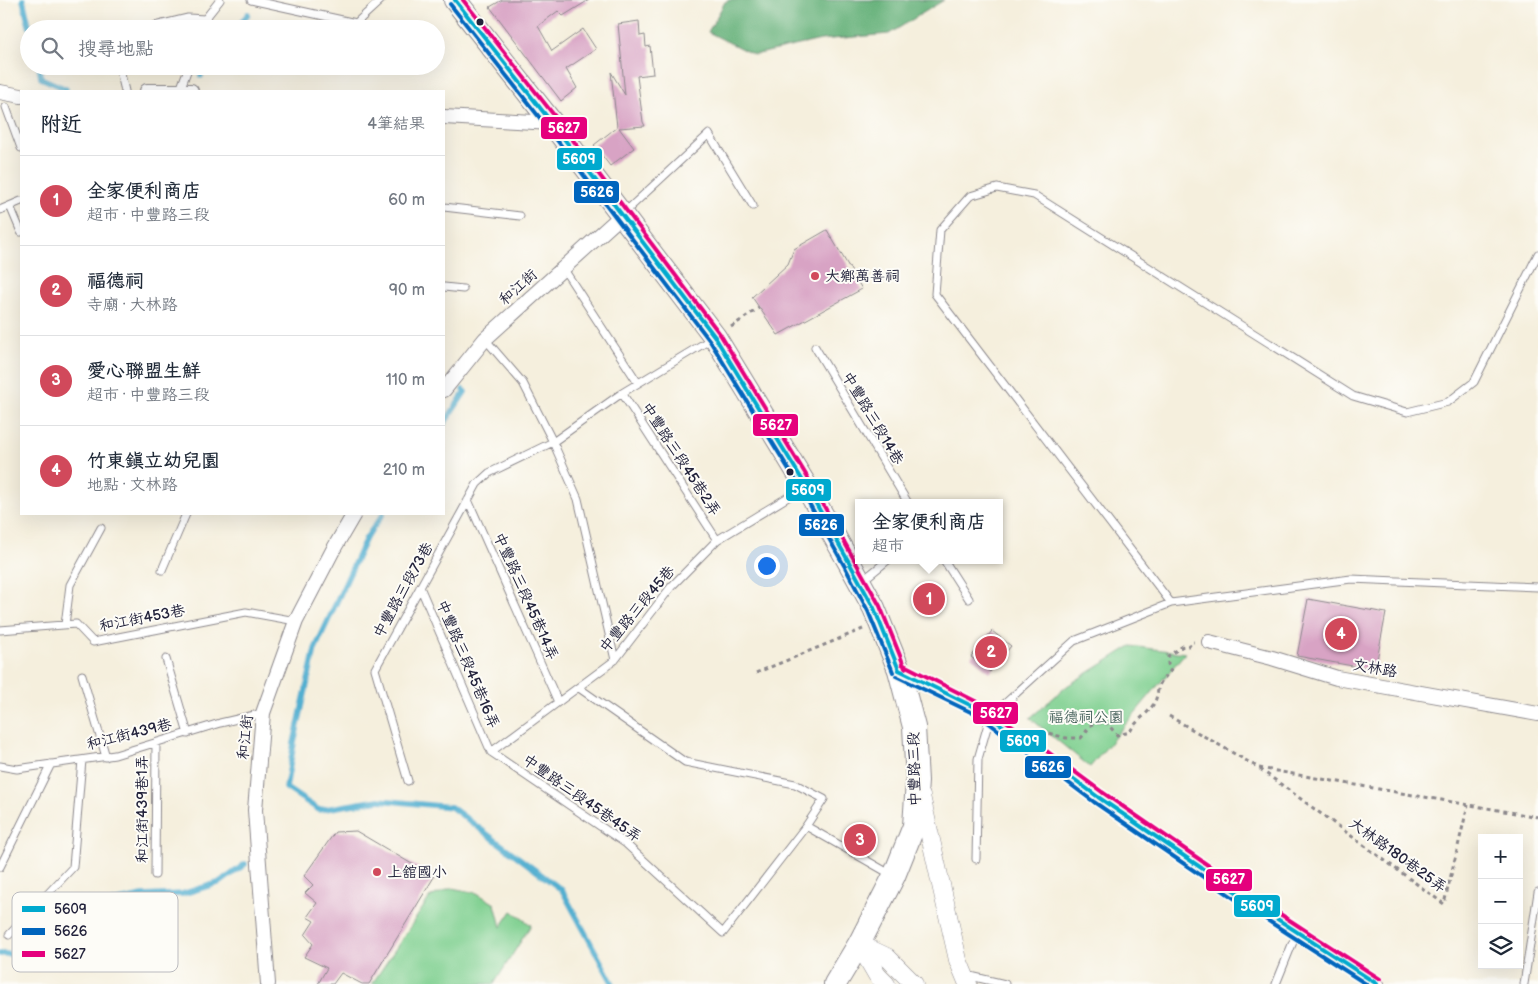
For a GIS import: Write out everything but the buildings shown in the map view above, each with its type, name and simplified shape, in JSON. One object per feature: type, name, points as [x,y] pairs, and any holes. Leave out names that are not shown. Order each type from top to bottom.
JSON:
[{"type":"main road","name":"中豐路三段","points":[[455,0],[716,337],[806,486],[860,583],[899,670],[914,727],[917,781],[914,826],[894,876],[859,944],[835,984]]},
{"type":"street","points":[[0,92],[20,96]]},
{"type":"street","points":[[445,116],[552,123]]},
{"type":"street","name":"和江街","points":[[445,389],[485,339],[622,215]]},
{"type":"street","name":"和江街","points":[[268,984],[255,810],[263,713],[296,621],[353,515]]},
{"type":"street","name":"文林路","points":[[1209,642],[1272,658],[1337,678],[1538,714]]},
{"type":"street","points":[[899,670],[990,717],[1098,797],[1377,984]]},
{"type":"street","points":[[917,781],[958,960],[966,979]]},
{"type":"street","points":[[859,944],[877,975],[886,984]]},
{"type":"street","points":[[859,944],[887,957],[914,984]]},
{"type":"lane","points":[[180,20],[188,18],[205,19],[220,0]]},
{"type":"lane","points":[[251,0],[346,20]]},
{"type":"lane","points":[[358,20],[381,0]]},
{"type":"lane","points":[[121,75],[125,90]]},
{"type":"lane","points":[[186,90],[187,75]]},
{"type":"lane","points":[[6,107],[20,145]]},
{"type":"lane","points":[[622,215],[709,134],[754,206]]},
{"type":"lane","points":[[1171,603],[935,294],[940,230],[970,196],[997,188],[1034,195],[1352,396],[1407,412],[1448,402],[1474,382],[1538,254]]},
{"type":"lane","points":[[0,210],[20,201]]},
{"type":"lane","points":[[10,206],[20,230]]},
{"type":"lane","points":[[445,208],[520,216]]},
{"type":"lane","points":[[564,268],[638,383]]},
{"type":"lane","points":[[445,287],[463,290]]},
{"type":"lane","name":"中豐路三段73巷","points":[[408,781],[375,669],[477,484],[489,473],[553,442],[622,393],[716,337]]},
{"type":"lane","points":[[485,339],[523,383],[553,442],[578,499],[615,660]]},
{"type":"lane","name":"中豐路三段14巷","points":[[815,347],[906,499]]},
{"type":"lane","name":"中豐路三段45巷2弄","points":[[622,393],[717,540]]},
{"type":"lane","name":"中豐路三段45巷","points":[[491,752],[615,660],[671,587],[717,540],[806,486]]},
{"type":"lane","name":"中豐路三段45巷14弄","points":[[468,500],[558,702]]},
{"type":"lane","points":[[162,570],[186,515]]},
{"type":"lane","points":[[65,625],[70,585],[101,528]]},
{"type":"lane","points":[[860,583],[883,564]]},
{"type":"lane","points":[[947,564],[969,599]]},
{"type":"lane","points":[[976,859],[978,759],[990,717],[1074,641],[1171,603],[1351,579],[1538,586]]},
{"type":"lane","name":"中豐路三段45巷16弄","points":[[420,586],[491,752]]},
{"type":"lane","name":"和江街453巷","points":[[0,630],[76,624],[93,642],[246,612],[296,621]]},
{"type":"lane","points":[[166,659],[188,734]]},
{"type":"lane","points":[[82,675],[106,757]]},
{"type":"lane","points":[[579,688],[684,762],[795,784],[824,799],[806,826],[894,876]]},
{"type":"lane","name":"和江街439巷","points":[[0,766],[17,769],[106,757],[220,723],[263,713]]},
{"type":"lane","name":"和江街439巷1弄","points":[[155,876],[156,743]]},
{"type":"lane","name":"中豐路三段45巷45弄","points":[[491,752],[625,843],[723,934],[806,826]]},
{"type":"lane","points":[[49,892],[73,867],[82,760]]},
{"type":"lane","points":[[0,867],[51,764]]},
{"type":"lane","points":[[1524,984],[1538,892]]},
{"type":"lane","points":[[9,934],[12,931]]},
{"type":"lane","points":[[1276,984],[1297,932]]},
{"type":"lane","points":[[966,979],[1005,984]]},
{"type":"path","points":[[716,337],[759,308]]},
{"type":"path","points":[[756,673],[879,622]]},
{"type":"path","points":[[1028,746],[1048,733],[1066,738],[1081,738],[1092,724],[1106,722],[1117,735],[1130,732],[1134,724],[1146,715],[1153,705],[1158,695],[1159,684],[1171,670],[1168,664],[1168,656],[1183,646],[1189,646],[1192,642],[1209,642]]},
{"type":"path","name":"大林路180巷25弄","points":[[1169,716],[1259,768],[1444,904],[1468,805]]},
{"type":"path","name":"大林路180巷25弄","points":[[1259,768],[1538,817]]},
{"type":"green space","points":[[730,0],[944,0],[889,34],[821,40],[754,55],[708,32],[725,2]]},
{"type":"green space","name":"福德祠公園","points":[[1131,646],[1185,653],[1090,767],[1030,718],[1067,686]]},
{"type":"green space","points":[[452,888],[477,893],[495,904],[501,927],[512,911],[531,925],[494,984],[372,984],[430,897]]},
{"type":"waterway","points":[[23,0],[28,20]]},
{"type":"waterway","points":[[243,20],[248,14]]},
{"type":"waterway","points":[[40,75],[41,78],[66,89]]},
{"type":"waterway","points":[[445,422],[465,392],[463,390]]},
{"type":"waterway","points":[[382,515],[366,538],[315,649],[286,788],[319,810],[379,800],[451,807],[562,890],[613,984]]},
{"type":"waterway","points":[[178,894],[221,882],[245,864]]},
{"type":"waterway","points":[[0,954],[12,954]]},
{"type":"transit line","name":"5609","points":[[455,0],[552,123],[715,337],[806,486],[850,564],[874,608],[899,670]]},
{"type":"transit line","name":"5627","points":[[463,0],[557,119],[720,334],[811,483],[855,561]]},
{"type":"transit line","name":"5626","points":[[450,4],[547,127],[710,341],[801,489],[845,567],[868,611],[893,672]]},
{"type":"transit line","name":"5627","points":[[856,564],[880,606],[905,668]]},
{"type":"transit line","name":"5627","points":[[902,664],[987,707],[1102,792],[1254,897],[1380,979]]},
{"type":"transit line","name":"5609","points":[[899,670],[984,712],[1098,797],[1251,902],[1377,984]]},
{"type":"transit line","name":"5626","points":[[896,676],[981,717],[1094,802],[1247,907],[1366,984]]},
{"type":"place","name":"大鄉萬善祠","points":[[815,276]]},
{"type":"place","name":"全家便利商店","points":[[929,599]]},
{"type":"place","name":"竹東鎮立幼兒園","points":[[1341,634]]},
{"type":"place","name":"福德祠","points":[[991,652]]},
{"type":"place","name":"愛心聯盟生鮮","points":[[860,840]]},
{"type":"place","name":"上舘國小","points":[[377,872]]}]
